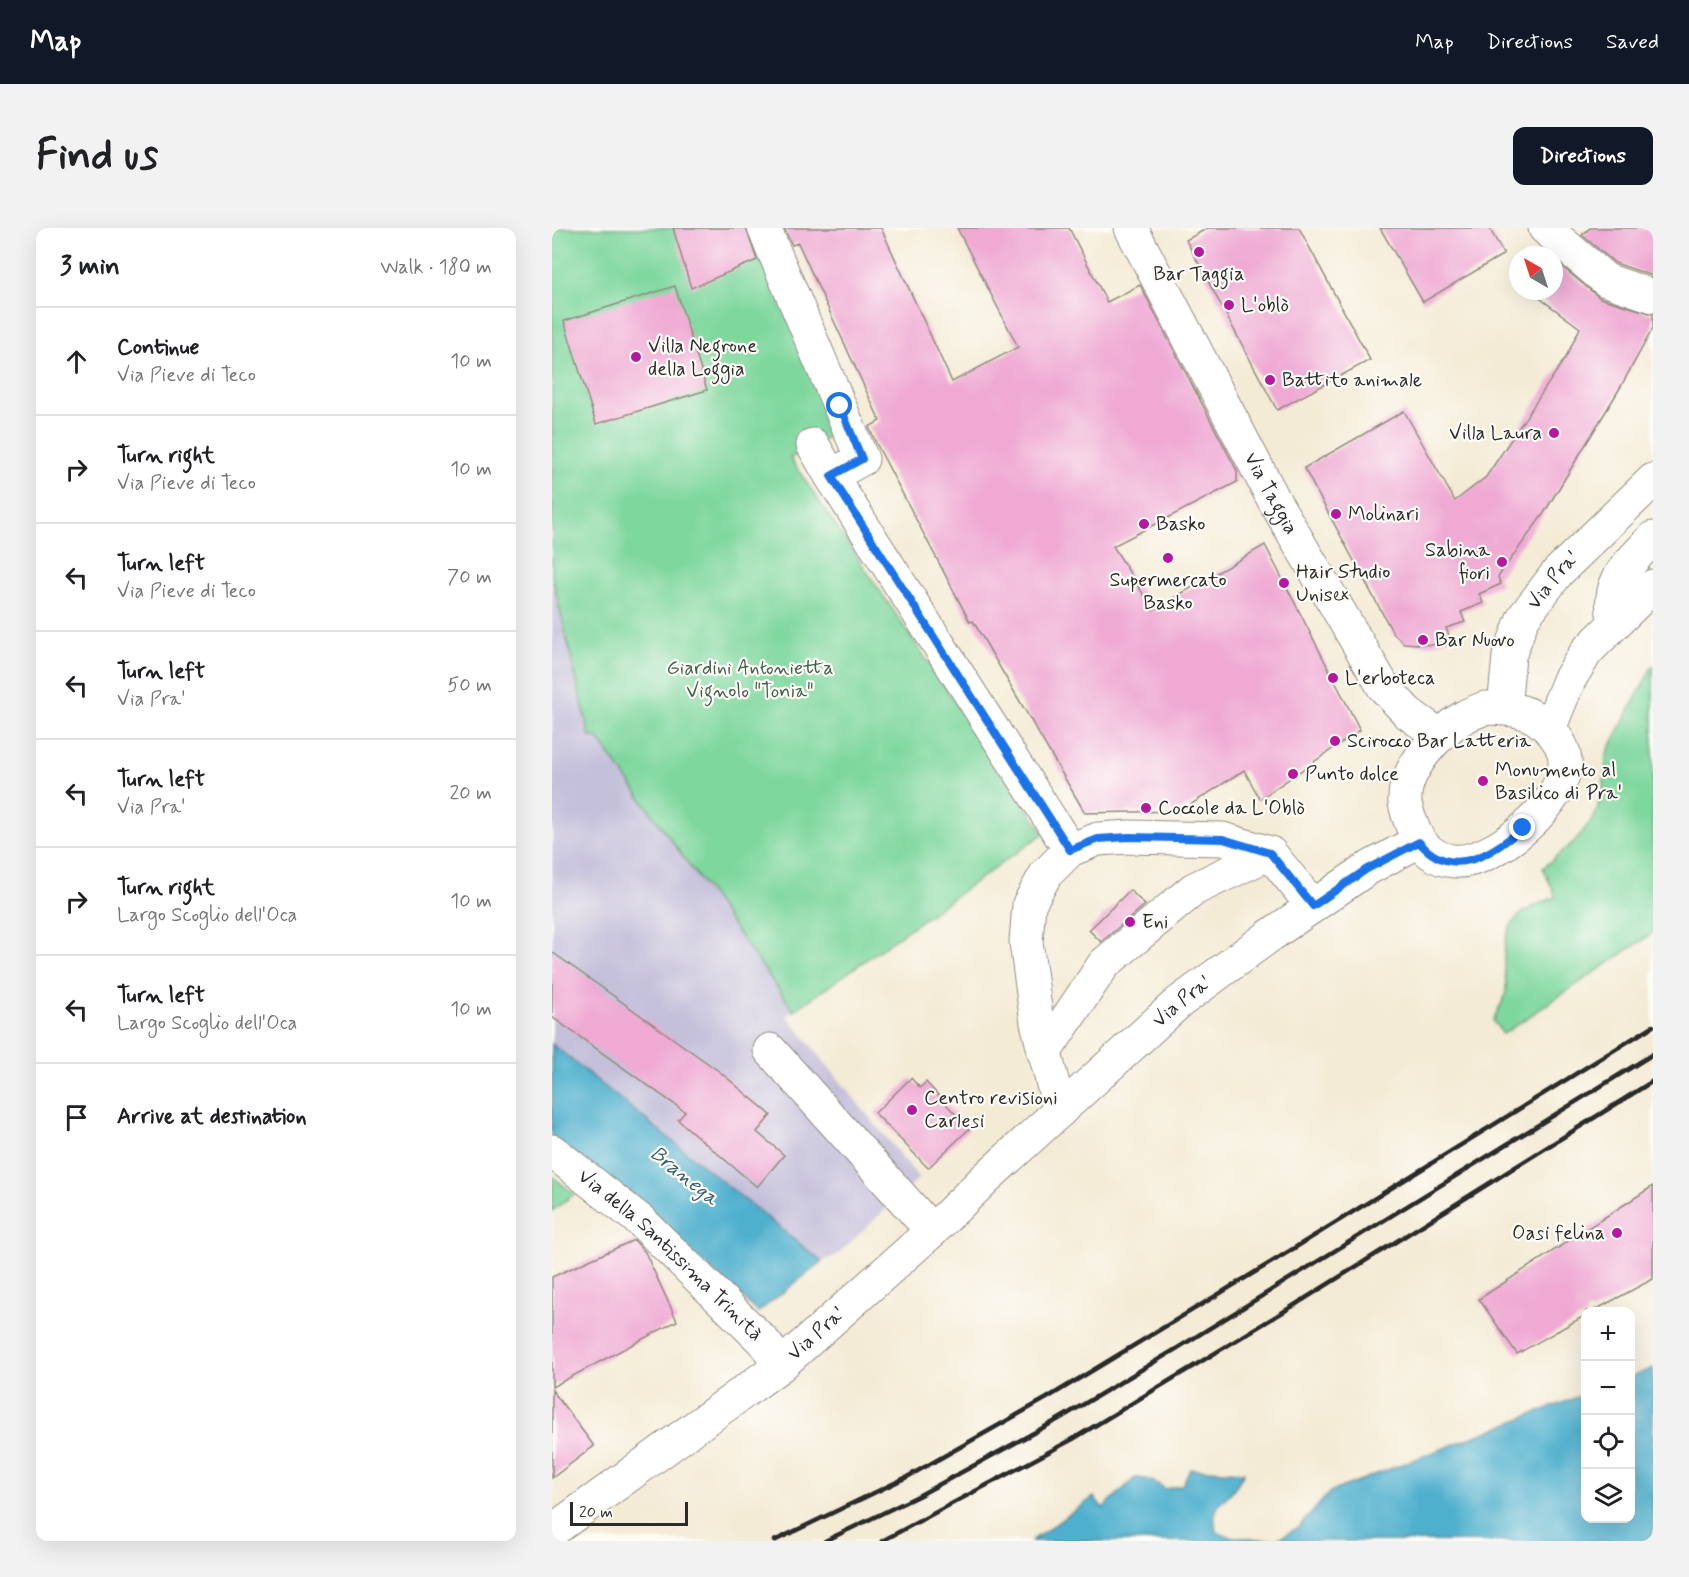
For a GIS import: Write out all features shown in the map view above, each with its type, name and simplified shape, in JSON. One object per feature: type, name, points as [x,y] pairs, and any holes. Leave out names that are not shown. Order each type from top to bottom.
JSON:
[{"type":"street","points":[[764,228],[862,459],[831,476]]},
{"type":"street","name":"Via Taggia","points":[[1131,228],[1275,502],[1383,686],[1408,713],[1440,736]]},
{"type":"street","points":[[1545,228],[1606,280],[1653,296]]},
{"type":"street","points":[[813,445],[1070,850]]},
{"type":"street","name":"Via Pra'","points":[[1504,708],[1509,657],[1523,618],[1558,572],[1653,480]]},
{"type":"street","points":[[1615,623],[1611,608],[1612,593],[1620,574],[1653,538]]},
{"type":"street","points":[[1549,729],[1569,680],[1587,651],[1653,586]]},
{"type":"street","points":[[1485,708],[1504,708],[1531,714],[1560,741],[1565,758],[1560,784],[1543,810],[1498,848],[1481,857],[1465,862],[1450,861],[1428,852],[1419,842],[1409,819],[1405,801],[1410,773],[1440,736],[1463,717],[1485,708]]},
{"type":"street","points":[[1060,1111],[1037,1023],[1026,942],[1029,904],[1046,874],[1070,850],[1098,839],[1129,837],[1223,839],[1270,853],[1313,906]]},
{"type":"street","name":"Via Pra'","points":[[552,1531],[786,1359],[932,1231],[1178,1003],[1367,869],[1419,842]]},
{"type":"street","points":[[1044,1053],[1104,964],[1194,889],[1270,853]]},
{"type":"street","points":[[770,1050],[932,1231]]},
{"type":"street","name":"Via della Santissima Trinità","points":[[552,1151],[642,1222],[764,1342],[786,1359]]},
{"type":"shaded area","points":[[552,576],[590,737],[597,737],[794,1011],[787,1016],[919,1178],[838,1254],[822,1262],[552,1044]]},
{"type":"green space","name":"Giardini Antonietta Vignolo \"Tonia\"","points":[[552,228],[753,228],[839,431],[790,458],[1044,833],[794,1011],[597,737],[590,737],[552,576]]},
{"type":"green space","points":[[1653,665],[1653,933],[1503,1034],[1493,1021],[1506,993],[1504,952],[1509,929],[1521,914],[1556,897],[1543,868],[1576,840],[1595,816],[1603,790],[1607,753]]},
{"type":"green space","points":[[552,1176],[574,1194],[552,1211]]},
{"type":"water","name":"Branega","points":[[552,1044],[822,1262],[758,1312],[645,1211],[552,1136]]},
{"type":"water","points":[[1653,1368],[1653,1541],[1031,1541],[1094,1497],[1103,1508],[1135,1478],[1147,1479],[1166,1489],[1182,1485],[1190,1469],[1244,1472],[1216,1511],[1216,1532],[1230,1537],[1276,1540],[1299,1527],[1330,1492],[1581,1396],[1581,1523],[1635,1523],[1635,1375]]},
{"type":"building","points":[[673,228],[746,228],[757,260],[691,288]]},
{"type":"building","points":[[784,228],[881,228],[952,382],[1018,347],[957,228],[1069,228],[1107,302],[1140,285],[1237,471],[1237,482],[1113,546],[1153,610],[1265,545],[1360,730],[1260,799],[1244,770],[1181,811],[1085,813],[973,621],[970,622],[876,443],[869,427],[880,421],[798,243],[792,245]]},
{"type":"building","points":[[1208,228],[1299,228],[1370,360],[1277,410],[1186,240]]},
{"type":"building","points":[[1380,228],[1489,228],[1504,254],[1423,302]]},
{"type":"building","points":[[1590,228],[1653,228],[1653,276],[1615,263],[1582,235]]},
{"type":"building","points":[[1563,267],[1600,298],[1653,314],[1653,328],[1620,388],[1544,513],[1498,577],[1501,584],[1479,594],[1483,603],[1461,612],[1465,622],[1446,628],[1450,638],[1432,645],[1404,643],[1393,633],[1304,468],[1404,411],[1455,501],[1486,477],[1566,357],[1580,328],[1542,300],[1563,300]]},
{"type":"building","name":"Villa Negrone della Loggia","points":[[675,286],[707,390],[596,424],[564,321]]},
{"type":"building","points":[[1130,890],[1145,905],[1101,942],[1089,930]]},
{"type":"building","points":[[552,952],[720,1072],[771,1115],[757,1132],[784,1155],[757,1187],[678,1120],[685,1112],[552,1017]]},
{"type":"building","name":"Centro revisioni Carlesi","points":[[911,1078],[920,1088],[926,1082],[969,1129],[928,1168],[875,1113]]},
{"type":"building","name":"Oasi felina","points":[[1653,1186],[1653,1279],[1600,1307],[1581,1307],[1581,1318],[1517,1354],[1479,1299]]},
{"type":"building","points":[[634,1240],[645,1252],[677,1321],[552,1387],[552,1277]]},
{"type":"building","points":[[552,1390],[594,1446],[552,1478]]},
{"type":"railway","points":[[774,1541],[907,1477],[1047,1398],[1653,1026]]},
{"type":"railway","points":[[825,1541],[918,1496],[1059,1419],[1653,1054]]},
{"type":"railway","points":[[882,1541],[1073,1439],[1293,1306],[1653,1081]]},
{"type":"place","name":"Bar Taggia","points":[[1199,252]]},
{"type":"place","name":"L'oblò","points":[[1229,305]]},
{"type":"place","name":"Villa Negrone della Loggia","points":[[636,357]]},
{"type":"place","name":"Battito animale","points":[[1270,380]]},
{"type":"place","name":"Villa Laura","points":[[1554,433]]},
{"type":"place","name":"Molinari","points":[[1336,514]]},
{"type":"place","name":"Basko","points":[[1144,524]]},
{"type":"place","name":"Supermercato Basko","points":[[1168,558]]},
{"type":"place","name":"Sabina fiori","points":[[1502,562]]},
{"type":"place","name":"Hair Studio Unisex","points":[[1284,583]]},
{"type":"place","name":"Bar Nuovo","points":[[1423,640]]},
{"type":"place","name":"L'erboteca","points":[[1333,678]]},
{"type":"place","name":"Scirocco Bar Latteria","points":[[1335,741]]},
{"type":"place","name":"Punto dolce","points":[[1293,774]]},
{"type":"place","name":"Monumento al Basilico di Pra'","points":[[1483,781]]},
{"type":"place","name":"Coccole da L'Oblò","points":[[1146,808]]},
{"type":"place","name":"Eni","points":[[1130,922]]},
{"type":"place","name":"Centro revisioni Carlesi","points":[[912,1110]]},
{"type":"place","name":"Oasi felina","points":[[1617,1233]]},
{"type":"route","points":[[840,406],[862,459],[831,476],[1070,850],[1098,839],[1129,837],[1223,839],[1270,853],[1313,906],[1367,869],[1419,842],[1428,852],[1437,856],[1450,861],[1465,862],[1498,848],[1523,828]]}]
